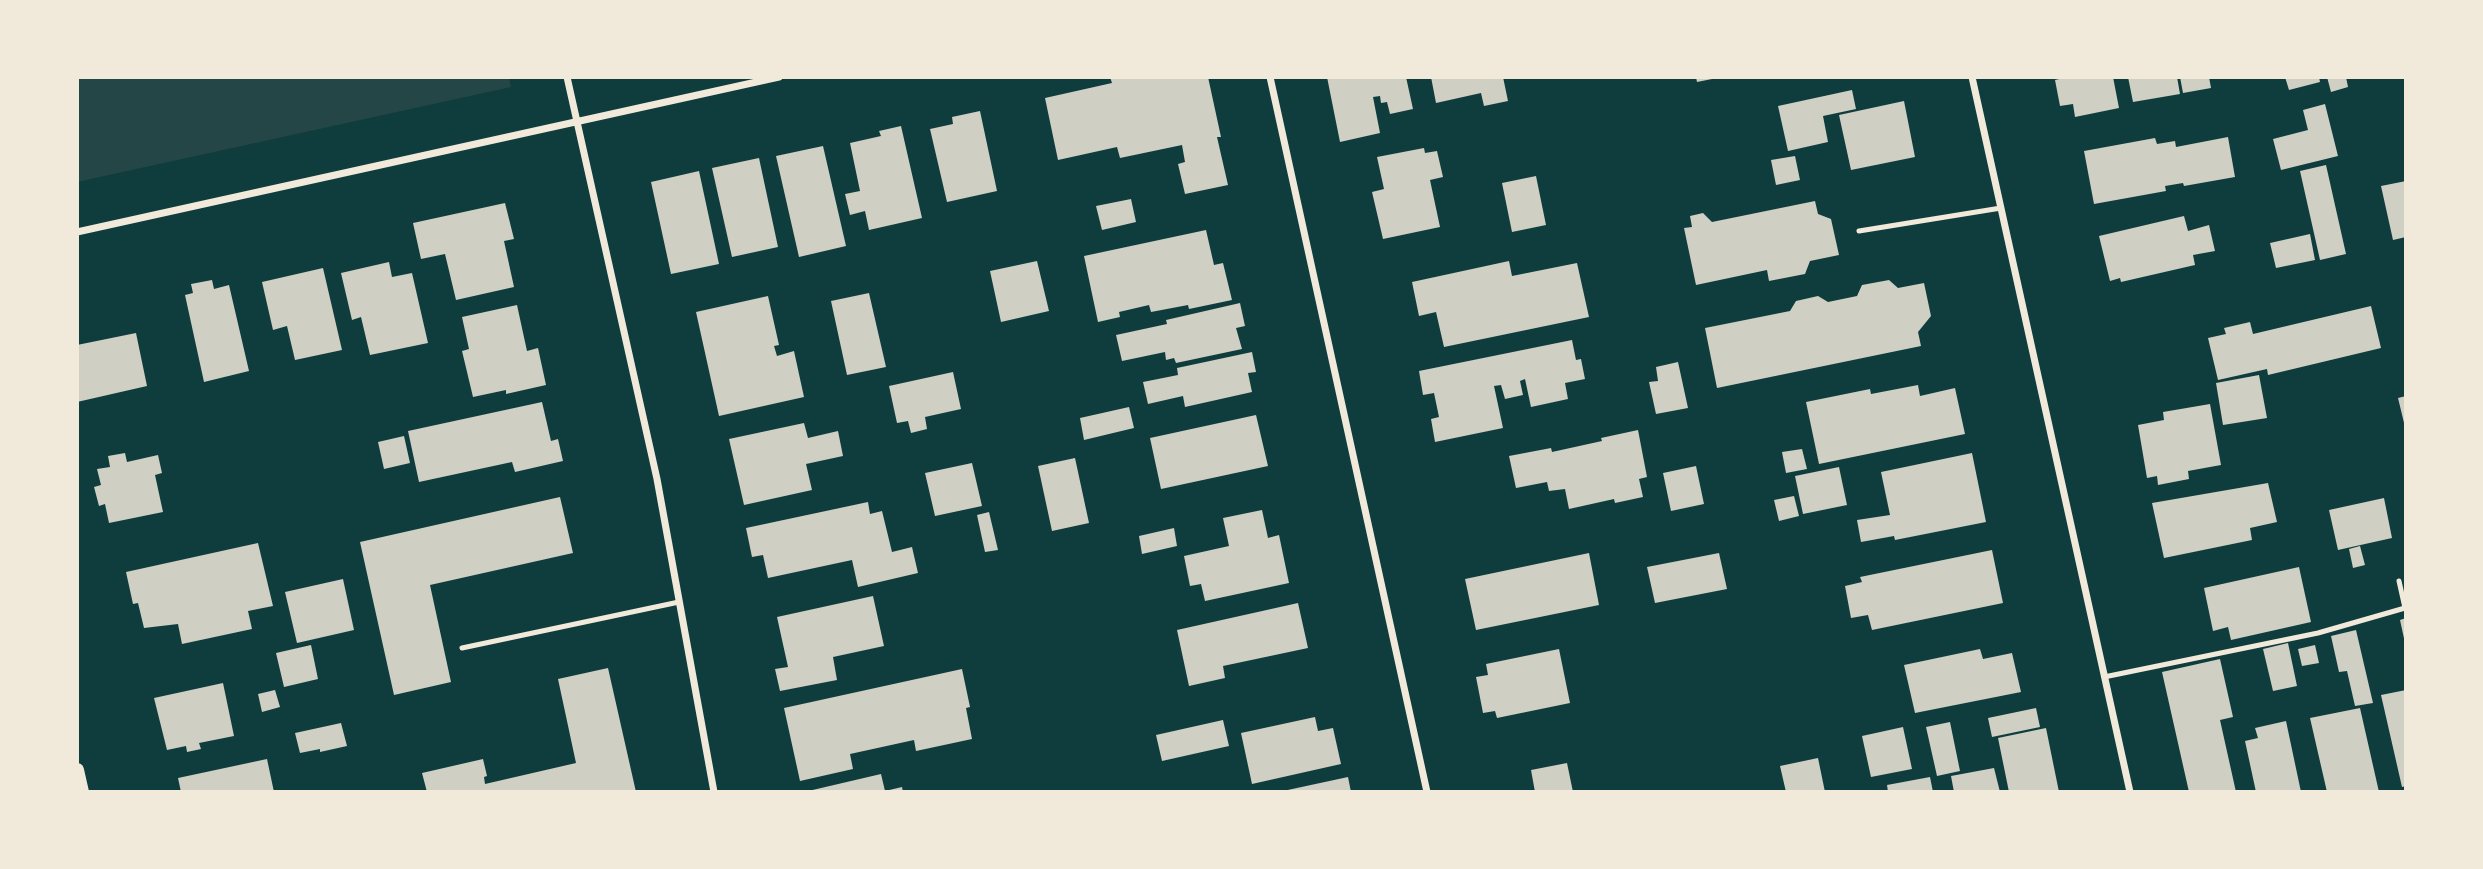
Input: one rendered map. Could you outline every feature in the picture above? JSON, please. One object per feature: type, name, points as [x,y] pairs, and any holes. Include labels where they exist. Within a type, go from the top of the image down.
[{"type":"main road","points":[[77,769],[82,792]]},
{"type":"street","points":[[567,77],[657,479],[714,792]]},
{"type":"street","points":[[77,232],[779,77]]},
{"type":"street","points":[[1269,77],[1427,792]]},
{"type":"street","points":[[1972,77],[2130,792]]},
{"type":"lane","points":[[1859,232],[2001,208]]},
{"type":"lane","points":[[2103,677],[2318,633],[2405,608],[2399,582]]},
{"type":"lane","points":[[462,648],[679,602]]},
{"type":"shaded area","points":[[77,77],[509,77],[511,87],[77,182]]},
{"type":"building","points":[[1110,77],[1208,77],[1228,185],[1185,194],[1178,164],[1185,162],[1182,145],[1120,158],[1117,147],[1058,160],[1045,98],[1112,83]]},
{"type":"building","points":[[1327,77],[1406,77],[1413,109],[1390,114],[1387,102],[1381,103],[1380,96],[1373,97],[1380,133],[1340,142]]},
{"type":"building","points":[[1431,77],[1503,77],[1508,101],[1484,106],[1481,93],[1436,103]]},
{"type":"building","points":[[1696,77],[1717,77],[1717,78],[1697,82]]},
{"type":"building","points":[[2068,77],[2113,77],[2119,108],[2075,117],[2073,104],[2060,106],[2055,80]]},
{"type":"building","points":[[2128,77],[2177,77],[2180,94],[2133,102]]},
{"type":"building","points":[[2180,77],[2209,77],[2211,88],[2183,93]]},
{"type":"building","points":[[2285,77],[2319,77],[2320,82],[2289,90]]},
{"type":"building","points":[[2327,77],[2346,77],[2348,87],[2331,92]]},
{"type":"building","points":[[1852,90],[1856,109],[1823,116],[1828,142],[1788,151],[1778,106]]},
{"type":"building","points":[[1904,101],[1915,157],[1851,170],[1839,115]]},
{"type":"building","points":[[2325,104],[2338,156],[2281,170],[2273,139],[2308,130],[2303,110]]},
{"type":"building","points":[[980,111],[997,191],[947,202],[930,129],[953,124],[952,117]]},
{"type":"building","points":[[901,126],[922,218],[869,230],[865,211],[850,215],[845,194],[860,191],[850,143],[881,136],[879,131]]},
{"type":"building","points":[[2228,137],[2235,177],[2184,186],[2183,183],[2165,186],[2166,191],[2094,204],[2084,151],[2155,138],[2157,144],[2175,141],[2176,147]]},
{"type":"building","points":[[823,146],[846,246],[799,257],[776,156]]},
{"type":"building","points":[[1424,148],[1425,153],[1437,151],[1443,177],[1430,180],[1440,227],[1383,239],[1372,192],[1384,189],[1377,157]]},
{"type":"building","points":[[1795,156],[1800,180],[1776,185],[1771,160]]},
{"type":"building","points":[[759,158],[778,247],[732,257],[712,168]]},
{"type":"building","points":[[2326,165],[2346,254],[2320,260],[2300,171]]},
{"type":"building","points":[[699,171],[719,264],[671,274],[651,182]]},
{"type":"building","points":[[1536,176],[1546,225],[1512,232],[1502,183]]},
{"type":"building","points":[[2406,181],[2406,237],[2393,240],[2381,186]]},
{"type":"building","points":[[1131,199],[1136,222],[1102,230],[1096,206]]},
{"type":"building","points":[[1815,201],[1818,214],[1831,219],[1839,255],[1810,261],[1805,274],[1769,281],[1767,270],[1696,285],[1684,228],[1692,227],[1690,216],[1703,213],[1712,222]]},
{"type":"building","points":[[505,203],[514,239],[504,241],[514,287],[456,300],[445,254],[421,259],[413,223]]},
{"type":"building","points":[[2184,216],[2188,231],[2209,225],[2215,251],[2193,255],[2195,265],[2121,282],[2120,278],[2110,281],[2099,236]]},
{"type":"building","points":[[1206,230],[1214,265],[1223,263],[1232,300],[1189,309],[1188,305],[1151,312],[1149,305],[1119,312],[1120,317],[1098,322],[1084,256]]},
{"type":"building","points":[[2310,234],[2315,260],[2276,268],[2270,243]]},
{"type":"building","points":[[1037,261],[1049,311],[1001,322],[990,271]]},
{"type":"building","points":[[1509,261],[1512,276],[1577,263],[1589,317],[1444,347],[1436,312],[1419,316],[1412,282]]},
{"type":"building","points":[[389,262],[392,277],[412,273],[428,343],[370,355],[361,317],[352,320],[341,273]]},
{"type":"building","points":[[323,268],[342,350],[295,360],[287,326],[273,330],[262,282]]},
{"type":"building","points":[[212,280],[214,289],[229,285],[249,371],[204,382],[185,295],[193,293],[191,284]]},
{"type":"building","points":[[1889,280],[1898,288],[1924,283],[1931,316],[1918,332],[1921,346],[1717,388],[1705,328],[1790,311],[1796,301],[1818,296],[1828,302],[1857,296],[1862,285]]},
{"type":"building","points":[[869,293],[886,367],[847,375],[831,301]]},
{"type":"building","points":[[768,296],[779,345],[774,346],[777,356],[794,351],[804,397],[719,416],[696,312]]},
{"type":"building","points":[[1240,303],[1245,326],[1236,328],[1242,349],[1176,363],[1174,358],[1166,360],[1165,352],[1122,361],[1116,335]]},
{"type":"building","points":[[517,305],[527,351],[538,348],[546,385],[506,394],[506,390],[473,397],[462,351],[469,349],[462,317]]},
{"type":"building","points":[[2371,306],[2381,348],[2268,375],[2267,369],[2218,380],[2208,338],[2226,334],[2224,328],[2250,322],[2253,334]]},
{"type":"building","points":[[136,333],[147,386],[77,402],[77,345]]},
{"type":"building","points":[[1572,340],[1576,360],[1581,359],[1585,379],[1565,383],[1568,399],[1531,407],[1525,379],[1520,381],[1523,395],[1505,399],[1501,385],[1494,386],[1503,428],[1435,442],[1431,419],[1439,417],[1434,393],[1423,395],[1419,371]]},
{"type":"building","points":[[1252,352],[1256,372],[1248,373],[1252,392],[1185,407],[1183,396],[1148,404],[1143,382],[1178,375],[1177,368]]},
{"type":"building","points":[[1678,362],[1688,408],[1656,414],[1649,382],[1658,381],[1656,367]]},
{"type":"building","points":[[953,372],[961,409],[925,417],[927,429],[911,433],[908,421],[897,423],[889,386]]},
{"type":"building","points":[[2259,375],[2267,418],[2223,425],[2216,383]]},
{"type":"building","points":[[1918,385],[1920,396],[1955,388],[1965,434],[1819,464],[1806,402],[1870,389],[1871,394]]},
{"type":"building","points":[[2406,396],[2406,427],[2405,427],[2398,398]]},
{"type":"building","points":[[542,402],[551,441],[558,439],[563,461],[515,472],[512,462],[419,482],[408,431]]},
{"type":"building","points":[[2210,404],[2221,465],[2188,471],[2189,479],[2158,485],[2157,476],[2147,478],[2138,425],[2164,420],[2163,412]]},
{"type":"building","points":[[1129,407],[1134,428],[1084,440],[1080,418]]},
{"type":"building","points":[[1256,415],[1268,466],[1161,489],[1150,438]]},
{"type":"building","points":[[804,423],[808,438],[838,431],[843,456],[806,464],[812,490],[744,505],[729,439]]},
{"type":"building","points":[[1638,430],[1647,477],[1639,479],[1643,497],[1615,503],[1614,499],[1569,509],[1565,489],[1549,491],[1547,482],[1516,488],[1509,456],[1551,448],[1552,452]]},
{"type":"building","points":[[404,436],[410,463],[384,469],[378,442]]},
{"type":"building","points":[[1802,449],[1807,469],[1786,473],[1782,452]]},
{"type":"building","points":[[125,453],[127,462],[158,455],[162,473],[155,475],[163,512],[109,523],[105,504],[99,506],[94,487],[101,485],[97,469],[110,467],[108,456]]},
{"type":"building","points":[[1972,453],[1986,522],[1895,540],[1894,536],[1861,542],[1857,520],[1890,515],[1881,472]]},
{"type":"building","points":[[1075,458],[1089,523],[1052,531],[1038,466]]},
{"type":"building","points":[[972,463],[982,506],[935,516],[925,473]]},
{"type":"building","points":[[1696,466],[1704,504],[1671,511],[1663,473]]},
{"type":"building","points":[[1839,467],[1847,505],[1803,514],[1795,476]]},
{"type":"building","points":[[2268,483],[2277,522],[2250,528],[2252,540],[2164,558],[2152,503]]},
{"type":"building","points":[[1794,496],[1799,516],[1779,521],[1774,500]]},
{"type":"building","points":[[560,497],[573,553],[430,585],[451,682],[394,695],[360,542]]},
{"type":"building","points":[[2384,498],[2392,538],[2338,550],[2329,510]]},
{"type":"building","points":[[868,502],[870,514],[882,511],[892,552],[912,547],[918,573],[858,587],[852,560],[768,578],[763,555],[752,557],[746,528]]},
{"type":"building","points":[[1262,510],[1268,538],[1279,535],[1289,583],[1205,601],[1201,584],[1190,586],[1184,556],[1229,546],[1223,518]]},
{"type":"building","points":[[989,512],[998,550],[985,552],[977,515]]},
{"type":"building","points":[[1174,528],[1177,546],[1142,554],[1139,536]]},
{"type":"building","points":[[258,543],[273,606],[248,611],[252,629],[182,644],[178,624],[144,628],[138,603],[133,604],[126,572]]},
{"type":"building","points":[[2360,546],[2365,565],[2353,568],[2349,549]]},
{"type":"building","points":[[1992,550],[2003,603],[1872,630],[1868,615],[1851,618],[1845,586],[1862,582],[1860,577]]},
{"type":"building","points":[[1589,553],[1599,605],[1476,630],[1465,579]]},
{"type":"building","points":[[1719,553],[1727,589],[1655,603],[1647,567]]},
{"type":"building","points":[[2299,567],[2311,622],[2231,640],[2228,627],[2213,631],[2204,588]]},
{"type":"building","points":[[343,579],[354,630],[297,643],[285,592]]},
{"type":"building","points":[[873,596],[884,646],[833,657],[837,680],[780,691],[775,669],[788,667],[777,617]]},
{"type":"building","points":[[1298,603],[1308,648],[1223,666],[1225,678],[1189,686],[1177,630]]},
{"type":"building","points":[[2406,618],[2406,642],[2405,643],[2400,620]]},
{"type":"building","points":[[2356,630],[2373,703],[2355,706],[2347,671],[2339,672],[2331,636]]},
{"type":"building","points":[[2288,643],[2297,686],[2273,691],[2263,649]]},
{"type":"building","points":[[311,645],[318,679],[284,687],[276,653]]},
{"type":"building","points":[[2315,645],[2319,663],[2302,666],[2298,649]]},
{"type":"building","points":[[1559,649],[1570,703],[1497,718],[1495,711],[1483,713],[1476,677],[1488,675],[1486,664]]},
{"type":"building","points":[[1980,649],[1983,659],[2012,653],[2021,692],[1915,713],[1904,665]]},
{"type":"building","points":[[2220,659],[2233,717],[2220,720],[2236,792],[2189,792],[2162,672]]},
{"type":"building","points":[[608,668],[636,792],[427,792],[422,773],[483,759],[487,776],[484,777],[485,784],[576,763],[558,679]]},
{"type":"building","points":[[962,669],[970,707],[966,708],[972,739],[916,751],[914,740],[850,754],[853,769],[800,781],[784,708]]},
{"type":"building","points":[[223,683],[234,736],[199,743],[201,749],[187,752],[186,746],[167,750],[154,698]]},
{"type":"building","points":[[275,690],[280,707],[262,712],[258,694]]},
{"type":"building","points":[[2406,690],[2406,786],[2402,787],[2381,695]]},
{"type":"building","points":[[2036,708],[2040,727],[1992,737],[1988,718]]},
{"type":"building","points":[[2360,708],[2379,792],[2327,792],[2310,718]]},
{"type":"building","points":[[1315,717],[1318,731],[1333,728],[1341,764],[1252,784],[1241,733]]},
{"type":"building","points":[[1223,720],[1229,746],[1162,761],[1156,735]]},
{"type":"building","points":[[2286,721],[2301,792],[2256,792],[2245,741],[2258,738],[2255,728]]},
{"type":"building","points":[[1950,722],[1960,771],[1937,776],[1926,727]]},
{"type":"building","points":[[341,723],[347,746],[300,753],[295,733]]},
{"type":"building","points":[[1903,727],[1912,769],[1871,777],[1862,736]]},
{"type":"building","points":[[2046,728],[2059,792],[2009,792],[1998,738]]},
{"type":"building","points":[[1818,758],[1825,792],[1786,792],[1780,766]]},
{"type":"building","points":[[267,759],[274,792],[181,792],[178,778]]},
{"type":"building","points":[[1567,763],[1573,792],[1535,792],[1531,770]]},
{"type":"building","points":[[1994,768],[2000,792],[1954,792],[1951,776]]},
{"type":"building","points":[[881,774],[885,791],[902,787],[903,792],[804,792]]},
{"type":"building","points":[[1348,777],[1351,792],[1283,792],[1283,791]]},
{"type":"building","points":[[1930,777],[1933,792],[1888,792],[1887,785]]}]
